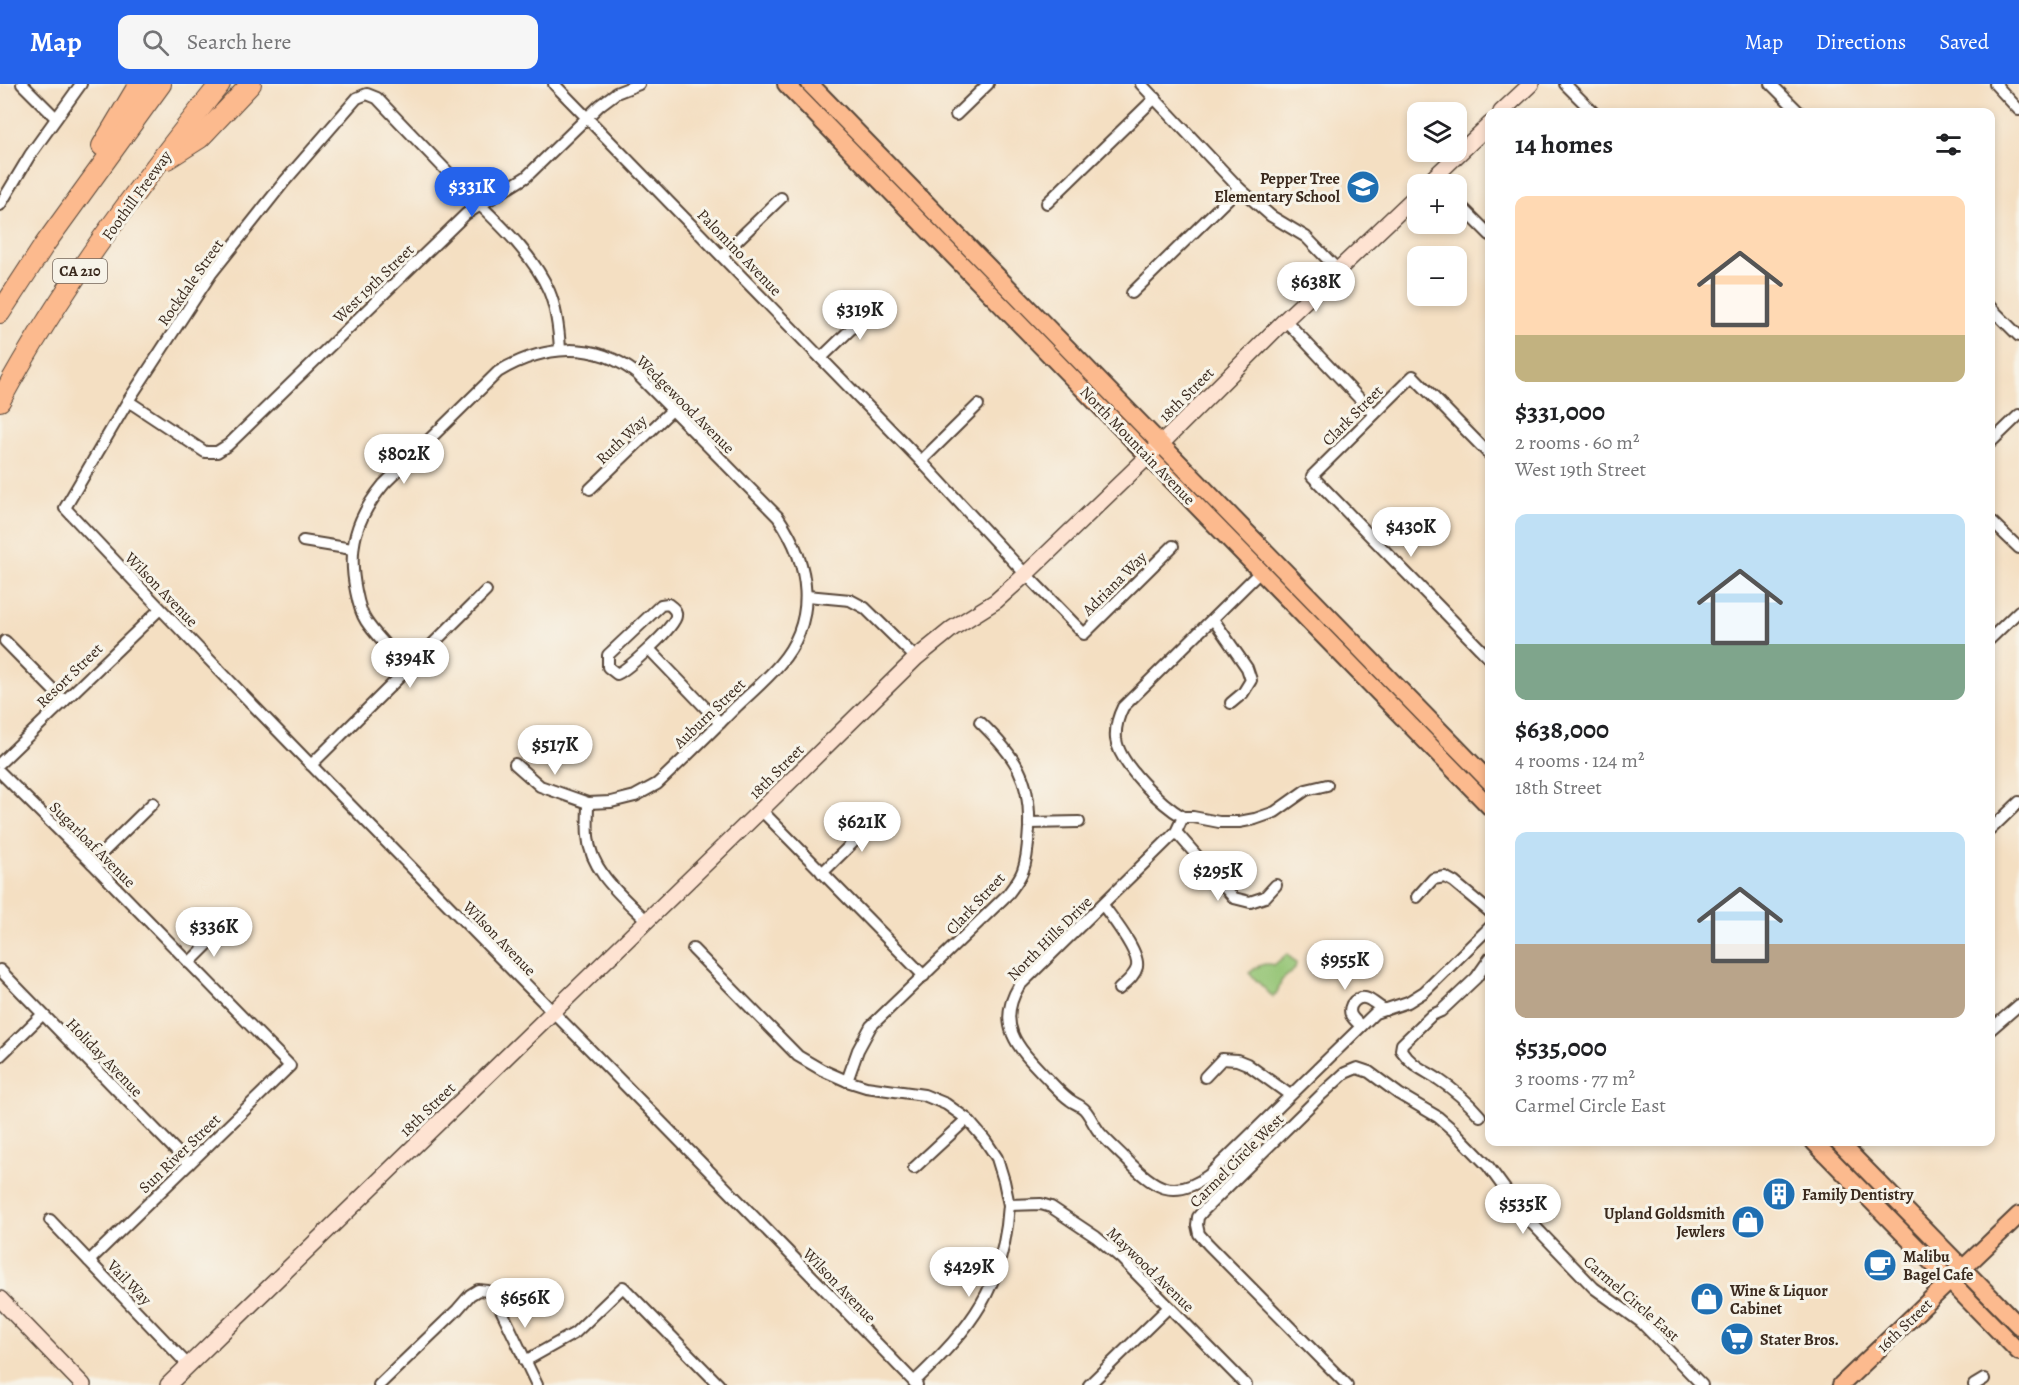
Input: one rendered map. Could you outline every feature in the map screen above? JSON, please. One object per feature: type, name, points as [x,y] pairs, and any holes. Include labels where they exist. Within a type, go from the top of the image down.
[{"type":"highway","points":[[45,244],[139,84]]},
{"type":"highway","name":"CA 210","points":[[0,313],[45,244],[161,84]]},
{"type":"highway","name":"Foothill Freeway","points":[[0,401],[55,307],[155,167],[220,84]]},
{"type":"highway","points":[[155,167],[201,138],[251,84]]},
{"type":"main road","name":"North Mountain Avenue","points":[[786,84],[1485,802]]},
{"type":"main road","name":"North Mountain Avenue","points":[[810,84],[1485,777]]},
{"type":"main road","points":[[1505,108],[1531,84]]},
{"type":"main road","points":[[1442,174],[1485,129]]},
{"type":"main road","name":"18th Street","points":[[168,1385],[916,658],[953,628],[996,601],[1026,574],[1149,456],[1337,269],[1407,204]]},
{"type":"main road","points":[[1818,1146],[2019,1352]]},
{"type":"main road","points":[[1843,1146],[2019,1326]]},
{"type":"main road","name":"16th Street","points":[[1844,1384],[2019,1215]]},
{"type":"main road","points":[[0,1299],[83,1385]]},
{"type":"street","points":[[22,84],[56,118]]},
{"type":"street","points":[[0,205],[30,155],[81,84]]},
{"type":"street","name":"Palomino Avenue","points":[[554,84],[921,461],[1026,574]]},
{"type":"street","name":"West 19th Street","points":[[128,401],[205,452],[217,452],[228,445],[466,214],[526,177],[586,118],[616,93],[639,84]]},
{"type":"street","points":[[956,115],[988,84]]},
{"type":"street","points":[[1141,84],[1239,188],[1271,216],[1306,237],[1337,269]]},
{"type":"street","points":[[1565,84],[1589,108]]},
{"type":"street","points":[[1772,84],[1795,108]]},
{"type":"street","points":[[1995,84],[2019,110]]},
{"type":"street","name":"Rockdale Street","points":[[65,508],[128,401],[211,274],[284,182],[357,98],[367,94],[378,98],[479,204]]},
{"type":"street","points":[[1047,203],[1155,99]]},
{"type":"street","points":[[1132,293],[1239,188]]},
{"type":"street","points":[[722,255],[781,198]]},
{"type":"street","points":[[479,204],[539,273],[549,292],[558,320],[560,350]]},
{"type":"street","points":[[1467,212],[1485,230]]},
{"type":"street","points":[[821,358],[878,303]]},
{"type":"street","points":[[1995,312],[2019,336]]},
{"type":"street","points":[[1285,320],[1374,414]]},
{"type":"street","name":"Wedgewood Avenue","points":[[409,669],[365,620],[358,605],[353,579],[352,549],[357,525],[373,497],[384,484],[498,372],[517,361],[539,353],[560,350],[592,351],[614,358],[637,374],[777,517],[791,536],[804,574],[807,596]]},
{"type":"street","name":"Clark Street","points":[[1485,450],[1413,376],[1312,476],[1485,654]]},
{"type":"street","points":[[921,461],[978,405]]},
{"type":"street","name":"Ruth Way","points":[[590,489],[672,410]]},
{"type":"street","points":[[1995,438],[2019,415]]},
{"type":"street","name":"Wilson Avenue","points":[[65,508],[311,765],[916,1383]]},
{"type":"street","points":[[1995,525],[2019,548]]},
{"type":"street","points":[[303,541],[352,549]]},
{"type":"street","name":"Adriana Way","points":[[1026,574],[1084,634],[1173,546]]},
{"type":"street","points":[[1260,572],[1124,707],[1117,725],[1116,740],[1129,766],[1173,811],[1183,817],[1219,822],[1255,819],[1275,812],[1306,790],[1327,784]]},
{"type":"street","points":[[311,765],[486,591]]},
{"type":"street","points":[[807,596],[850,600],[865,608],[916,658]]},
{"type":"street","name":"Auburn Street","points":[[588,803],[611,802],[635,796],[657,784],[779,666],[799,634],[807,596]]},
{"type":"street","points":[[668,604],[675,611],[676,616],[649,649],[617,674],[608,667],[608,655],[661,605],[668,604]]},
{"type":"street","name":"Resort Street","points":[[0,763],[160,609]]},
{"type":"street","points":[[1995,634],[2019,611]]},
{"type":"street","points":[[1213,619],[1247,668],[1251,680],[1243,693],[1231,703]]},
{"type":"street","points":[[5,641],[64,701]]},
{"type":"street","points":[[649,649],[720,723]]},
{"type":"street","name":"Clark Street","points":[[847,1081],[858,1050],[871,1026],[1008,894],[1023,871],[1029,823],[1029,796],[1022,776],[1002,743],[980,722]]},
{"type":"street","points":[[515,764],[540,786],[588,803],[588,838],[594,858],[607,881],[646,920]]},
{"type":"street","name":"Sugarloaf Avenue","points":[[0,771],[290,1066]]},
{"type":"street","points":[[1995,825],[2019,802]]},
{"type":"street","points":[[92,863],[153,803]]},
{"type":"street","points":[[761,810],[924,976]]},
{"type":"street","points":[[822,873],[883,813]]},
{"type":"street","name":"North Hills Drive","points":[[1183,817],[1176,832],[1019,986],[1012,997],[1010,1010],[1011,1030],[1017,1046],[1062,1093],[1086,1110],[1100,1133],[1152,1183],[1165,1189],[1192,1186],[1209,1175],[1375,1013],[1408,1002],[1424,992],[1485,932]]},
{"type":"street","points":[[1029,823],[1079,822]]},
{"type":"street","points":[[1176,832],[1234,898],[1250,902],[1265,897],[1276,885]]},
{"type":"street","points":[[1417,897],[1433,879],[1445,877],[1485,908]]},
{"type":"street","points":[[1103,905],[1136,955],[1137,967],[1119,989]]},
{"type":"street","points":[[189,963],[219,933]]},
{"type":"street","points":[[693,949],[798,1056],[847,1081],[866,1087],[924,1095],[946,1104],[967,1119],[997,1158],[1009,1205],[1002,1258],[977,1314],[916,1383]]},
{"type":"street","points":[[1480,1116],[1437,1078],[1416,1067],[1401,1050],[1402,1044],[1432,1015],[1441,1011],[1469,985],[1485,964]]},
{"type":"street","name":"Holiday Avenue","points":[[0,970],[189,1164]]},
{"type":"street","points":[[1361,1026],[1351,1014],[1350,1008],[1354,1001],[1367,998],[1385,1010]]},
{"type":"street","points":[[1995,1026],[2019,1005]]},
{"type":"street","points":[[0,1056],[42,1015]]},
{"type":"street","points":[[1205,1077],[1222,1059],[1237,1060],[1290,1095]]},
{"type":"street","name":"Sun River Street","points":[[89,1261],[290,1066]]},
{"type":"street","name":"Carmel Circle West","points":[[1347,1385],[1208,1244],[1199,1234],[1197,1225],[1198,1217],[1224,1190],[1322,1094],[1345,1074],[1357,1068]]},
{"type":"street","name":"Carmel Circle East","points":[[1357,1068],[1370,1072],[1399,1094],[1438,1117],[1453,1130],[1488,1166],[1524,1215],[1594,1288],[1641,1322],[1702,1385]]},
{"type":"street","points":[[914,1168],[967,1119]]},
{"type":"street","name":"Maywood Avenue","points":[[1009,1205],[1041,1204],[1070,1218],[1122,1259],[1246,1385]]},
{"type":"street","name":"Vail Way","points":[[50,1220],[188,1365]]},
{"type":"street","points":[[525,1361],[575,1333],[623,1287],[719,1385]]},
{"type":"street","points":[[379,1385],[470,1295],[478,1290],[488,1291],[496,1299],[537,1385]]},
{"type":"street","points":[[1089,1385],[1169,1307]]},
{"type":"green space","points":[[1287,954],[1296,963],[1295,969],[1281,981],[1273,997],[1249,973],[1261,965],[1274,965]]},
{"type":"place","name":"Pepper Tree Elementary School","points":[[1363,187]]},
{"type":"place","name":"Family Dentistry","points":[[1779,1194]]},
{"type":"place","name":"Upland Goldsmith Jewlers","points":[[1748,1222]]},
{"type":"place","name":"Malibu Bagel Cafe","points":[[1880,1265]]},
{"type":"place","name":"Wine & Liquor Cabinet","points":[[1707,1299]]},
{"type":"place","name":"Stater Bros.","points":[[1737,1339]]}]
